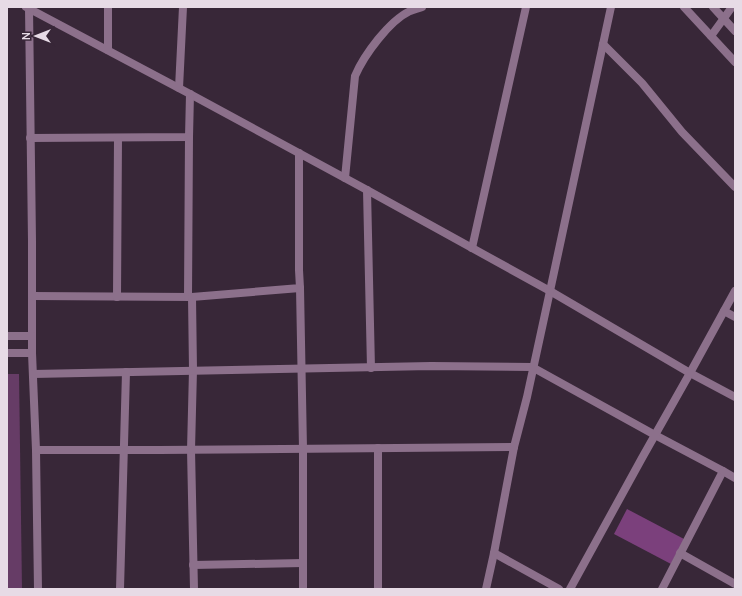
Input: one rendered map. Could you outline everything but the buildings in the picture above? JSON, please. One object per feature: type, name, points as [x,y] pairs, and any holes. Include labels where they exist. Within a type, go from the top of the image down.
[{"type":"street","points":[[108,7],[108,50]]},
{"type":"street","points":[[179,88],[183,7]]},
{"type":"street","points":[[345,178],[355,76],[360,65],[374,45],[392,25],[409,12],[422,7]]},
{"type":"street","points":[[472,248],[526,7]]},
{"type":"street","points":[[486,589],[514,447],[527,396],[532,367],[550,291],[611,7]]},
{"type":"street","points":[[684,7],[735,62]]},
{"type":"street","points":[[713,7],[735,31]]},
{"type":"street","points":[[711,36],[732,7]]},
{"type":"street","points":[[38,589],[36,450],[32,353],[27,8],[179,88],[367,190],[550,291],[735,398]]},
{"type":"street","points":[[603,44],[642,83],[682,132],[735,187]]},
{"type":"street","points":[[190,94],[190,297],[193,370],[191,450],[194,589]]},
{"type":"street","points":[[30,138],[189,137]]},
{"type":"street","points":[[117,297],[118,138]]},
{"type":"street","points":[[299,153],[299,270],[303,449],[302,589]]},
{"type":"street","points":[[367,190],[371,368]]},
{"type":"street","points":[[32,296],[190,297],[300,288]]},
{"type":"street","points":[[570,589],[735,291]]},
{"type":"street","points":[[724,311],[735,317]]},
{"type":"street","points":[[7,336],[32,336]]},
{"type":"street","points":[[7,353],[32,353]]},
{"type":"street","points":[[33,374],[431,366],[532,367],[735,478]]},
{"type":"street","points":[[120,589],[126,372]]},
{"type":"street","points":[[36,450],[514,447]]},
{"type":"street","points":[[378,448],[378,589]]},
{"type":"street","points":[[662,589],[723,471]]},
{"type":"street","points":[[680,553],[735,584]]},
{"type":"street","points":[[494,554],[559,589]]},
{"type":"street","points":[[193,565],[303,563]]},
{"type":"shaded area","points":[[7,374],[19,374],[22,589],[7,589]]}]
